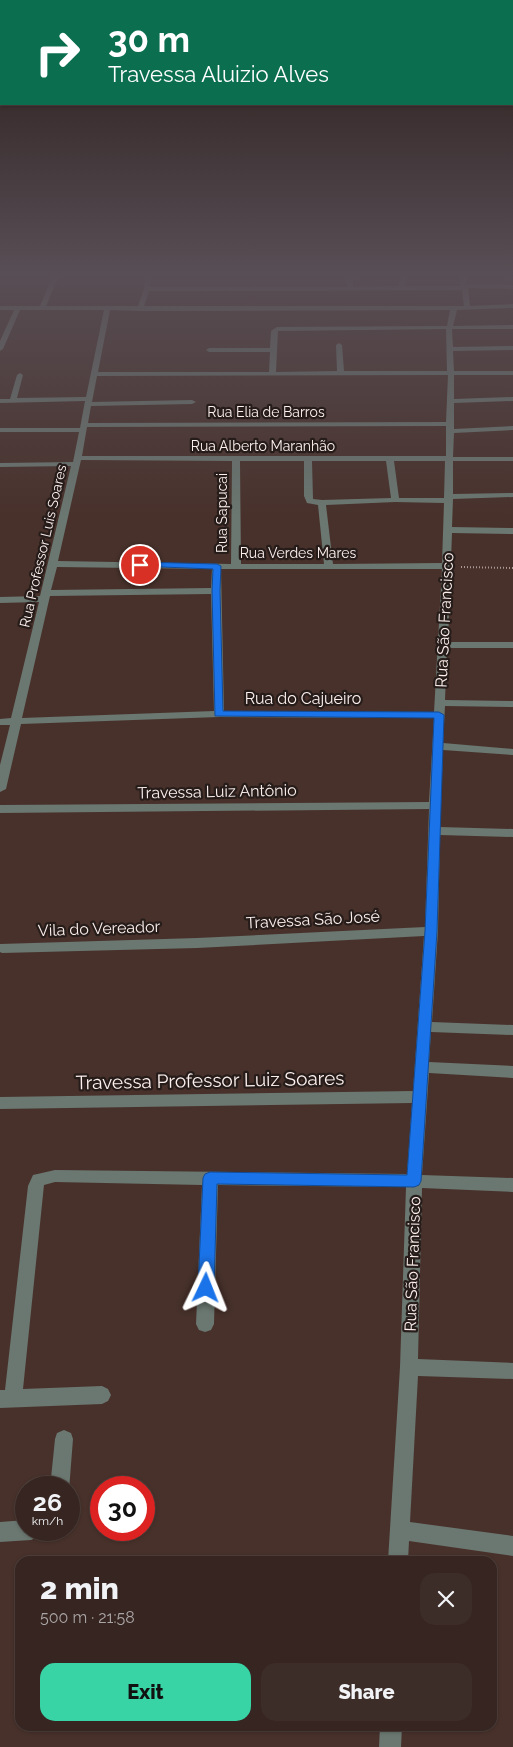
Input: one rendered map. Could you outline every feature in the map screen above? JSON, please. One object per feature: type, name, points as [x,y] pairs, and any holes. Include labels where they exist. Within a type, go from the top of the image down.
[{"type":"street","name":"Rua Professor Luis Soares","points":[[0,789],[54,564],[99,355]]},
{"type":"street","points":[[272,355],[272,373]]},
{"type":"street","points":[[340,355],[342,373]]},
{"type":"street","name":"Rua São Francisco","points":[[398,1556],[409,1367],[414,1181],[426,1026],[447,566],[450,355]]},
{"type":"street","points":[[96,374],[513,374]]},
{"type":"street","points":[[13,400],[20,375]]},
{"type":"street","points":[[450,401],[513,399]]},
{"type":"street","points":[[0,401],[192,402]]},
{"type":"street","name":"Rua Elia de Barros","points":[[0,430],[84,427],[513,428]]},
{"type":"street","name":"Rua Alberto Maranhão","points":[[0,465],[77,461],[236,458],[513,459]]},
{"type":"street","name":"Rua Sapucai","points":[[236,458],[236,567]]},
{"type":"street","points":[[308,459],[308,496],[310,501],[322,503],[513,495]]},
{"type":"street","points":[[390,460],[395,500]]},
{"type":"street","points":[[322,503],[329,566]]},
{"type":"street","points":[[448,530],[513,531]]},
{"type":"street","name":"Rua Verdes Mares","points":[[54,564],[236,567],[447,566]]},
{"type":"street","name":"Rua Sapucai","points":[[217,566],[219,714]]},
{"type":"street","points":[[0,600],[45,596],[216,591]]},
{"type":"street","points":[[443,645],[513,645]]},
{"type":"street","name":"Rua do Cajueiro","points":[[0,722],[219,714],[440,709],[513,704]]},
{"type":"street","points":[[438,746],[513,752]]},
{"type":"street","name":"Travessa Luiz Antônio","points":[[0,809],[435,805]]},
{"type":"street","points":[[434,831],[513,833]]},
{"type":"street","name":"Travessa São José","points":[[197,943],[431,931]]},
{"type":"street","name":"Vila do Vereador","points":[[2,948],[197,943]]},
{"type":"street","points":[[426,1026],[513,1030]]},
{"type":"street","points":[[423,1067],[513,1072]]},
{"type":"street","name":"Travessa Professor Luiz Soares","points":[[0,1103],[421,1097]]},
{"type":"street","points":[[102,1395],[6,1399],[36,1186],[39,1180],[55,1176],[414,1181],[513,1185]]},
{"type":"street","points":[[205,1324],[210,1178]]},
{"type":"street","points":[[409,1367],[513,1371]]},
{"type":"street","points":[[61,1476],[64,1439]]},
{"type":"street","points":[[399,1530],[513,1546]]},
{"type":"street","points":[[0,1532],[15,1531]]},
{"type":"street","points":[[390,1747],[391,1731]]},
{"type":"path","points":[[447,566],[513,568]]},
{"type":"route","points":[[140,565],[217,566],[219,714],[439,715],[431,931],[414,1181],[210,1178],[206,1288]]}]
